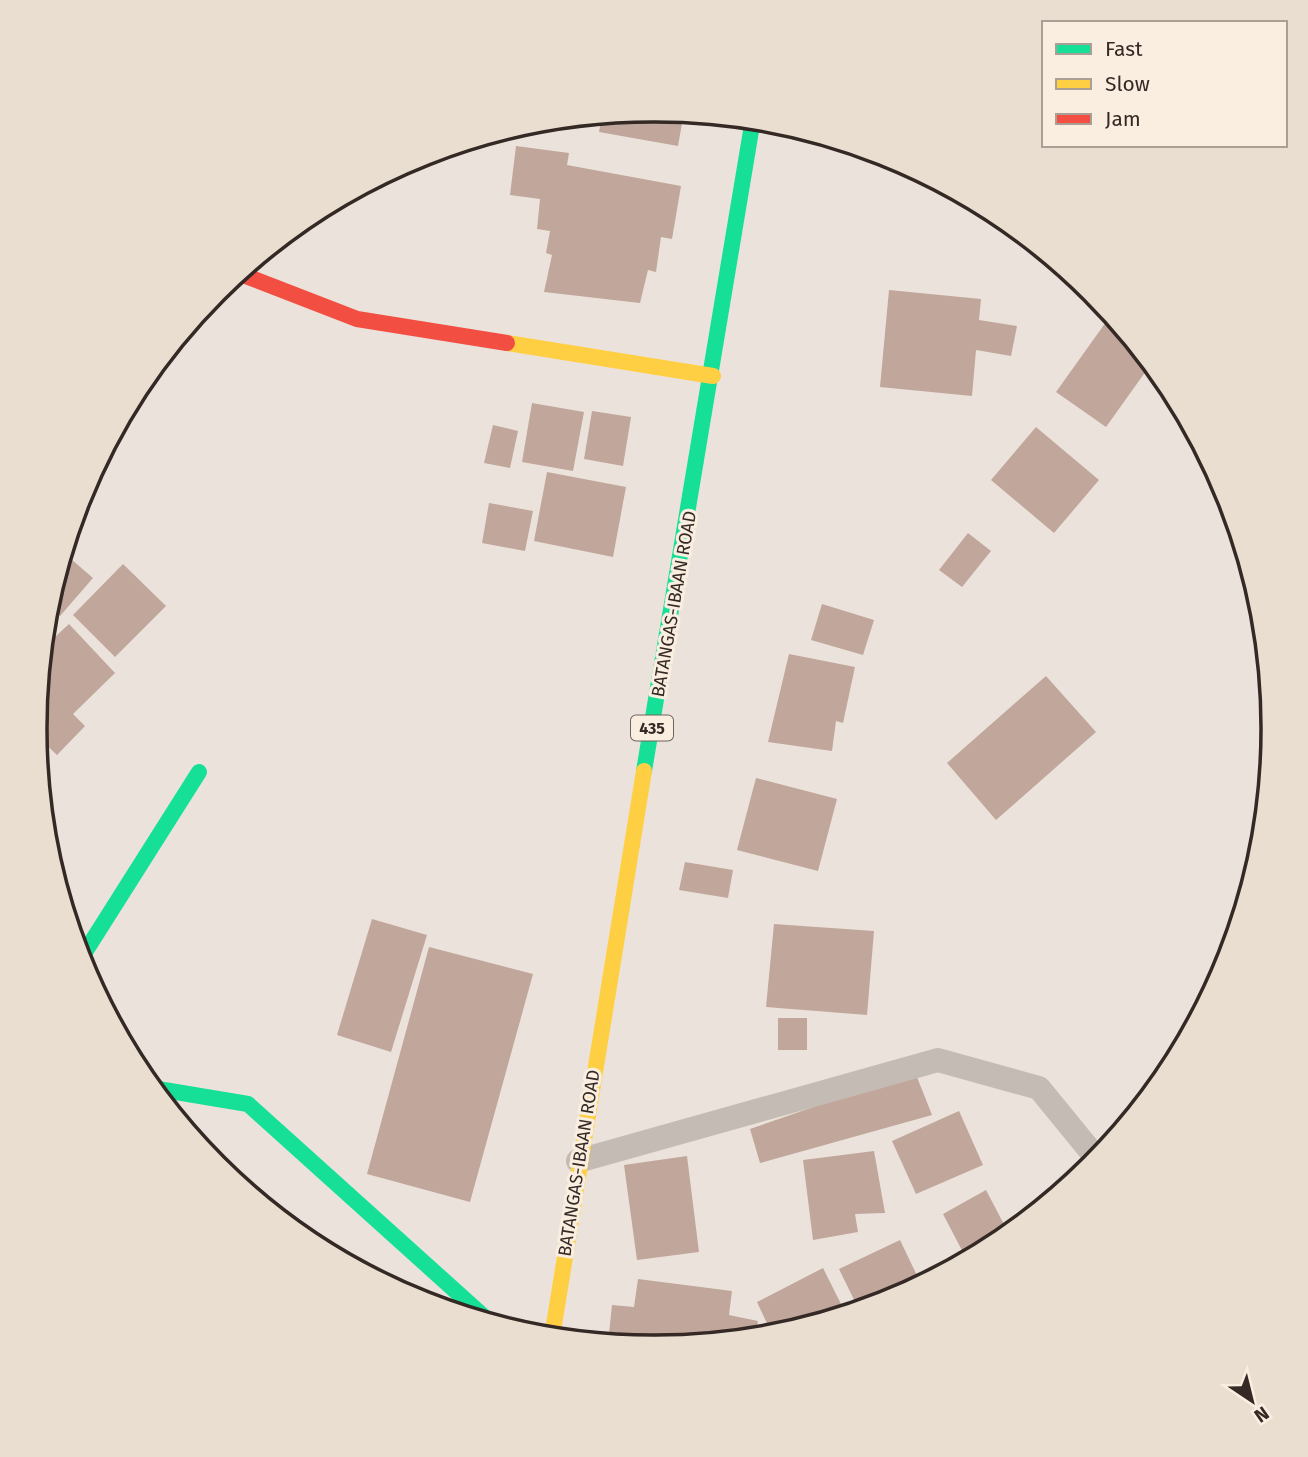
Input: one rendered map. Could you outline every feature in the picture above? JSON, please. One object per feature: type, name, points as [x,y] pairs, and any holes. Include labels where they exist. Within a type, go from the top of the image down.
[{"type":"main road","name":"BATANGAS-IBAAN ROAD","points":[[554,1327],[578,1161],[713,376],[751,130]]},
{"type":"main road","points":[[249,277],[357,320],[713,376]]},
{"type":"main road","points":[[88,948],[199,772]]},
{"type":"main road","points":[[168,1091],[247,1104],[474,1308]]},
{"type":"lane","points":[[578,1161],[938,1060],[1039,1088],[1090,1150]]},
{"type":"building","points":[[682,123],[678,146],[599,132],[600,124]]},
{"type":"building","points":[[516,146],[569,153],[567,165],[681,186],[672,239],[661,237],[656,272],[648,270],[640,303],[544,292],[552,255],[546,253],[550,231],[537,229],[540,199],[510,195]]},
{"type":"building","points":[[889,290],[981,299],[979,320],[1017,326],[1011,356],[976,350],[972,396],[880,387]]},
{"type":"building","points":[[1105,323],[1145,373],[1106,427],[1056,392]]},
{"type":"building","points":[[532,403],[584,412],[573,471],[522,462]]},
{"type":"building","points":[[592,411],[631,417],[623,466],[584,459]]},
{"type":"building","points":[[493,425],[518,431],[510,468],[484,463]]},
{"type":"building","points":[[1036,427],[1099,480],[1054,533],[991,480]]},
{"type":"building","points":[[547,472],[626,487],[613,557],[534,541]]},
{"type":"building","points":[[489,503],[533,511],[525,551],[482,543]]},
{"type":"building","points":[[968,533],[991,551],[962,587],[939,570]]},
{"type":"building","points":[[71,559],[93,578],[60,616],[59,610]]},
{"type":"building","points":[[123,564],[166,606],[115,657],[73,615]]},
{"type":"building","points":[[822,604],[874,620],[863,655],[811,640]]},
{"type":"building","points":[[69,624],[115,673],[73,714],[85,726],[57,755],[48,746],[47,728],[54,638]]},
{"type":"building","points":[[789,654],[855,667],[843,723],[836,721],[832,751],[768,742]]},
{"type":"building","points":[[1046,676],[1096,732],[996,820],[947,763]]},
{"type":"building","points":[[756,778],[837,799],[818,871],[737,850]]},
{"type":"building","points":[[685,862],[733,870],[728,898],[679,890]]},
{"type":"building","points":[[372,919],[427,935],[391,1052],[337,1035]]},
{"type":"building","points":[[774,924],[874,931],[867,1015],[766,1007]]},
{"type":"building","points":[[429,947],[533,974],[470,1202],[367,1174]]},
{"type":"building","points":[[778,1018],[807,1018],[807,1050],[778,1050]]},
{"type":"building","points":[[915,1072],[932,1115],[760,1163],[750,1129]]},
{"type":"building","points":[[959,1111],[983,1165],[916,1194],[892,1141]]},
{"type":"building","points":[[874,1151],[885,1213],[855,1214],[858,1232],[813,1240],[803,1160]]},
{"type":"building","points":[[687,1156],[699,1252],[637,1260],[624,1165]]},
{"type":"building","points":[[986,1190],[1004,1224],[962,1251],[943,1214]]},
{"type":"building","points":[[900,1240],[917,1275],[855,1301],[839,1269]]},
{"type":"building","points":[[823,1268],[842,1305],[768,1325],[757,1302]]},
{"type":"building","points":[[638,1279],[732,1291],[729,1315],[758,1321],[757,1326],[694,1334],[609,1333],[612,1305],[634,1307]]},
{"type":"traffic: fast","points":[[644,771],[751,130]]},
{"type":"traffic: fast","points":[[88,948],[199,772]]},
{"type":"traffic: fast","points":[[168,1091],[248,1104],[474,1308]]},
{"type":"traffic: slow","points":[[507,343],[713,376]]},
{"type":"traffic: slow","points":[[554,1327],[644,771]]},
{"type":"traffic: jam","points":[[249,277],[357,319],[507,343]]}]
